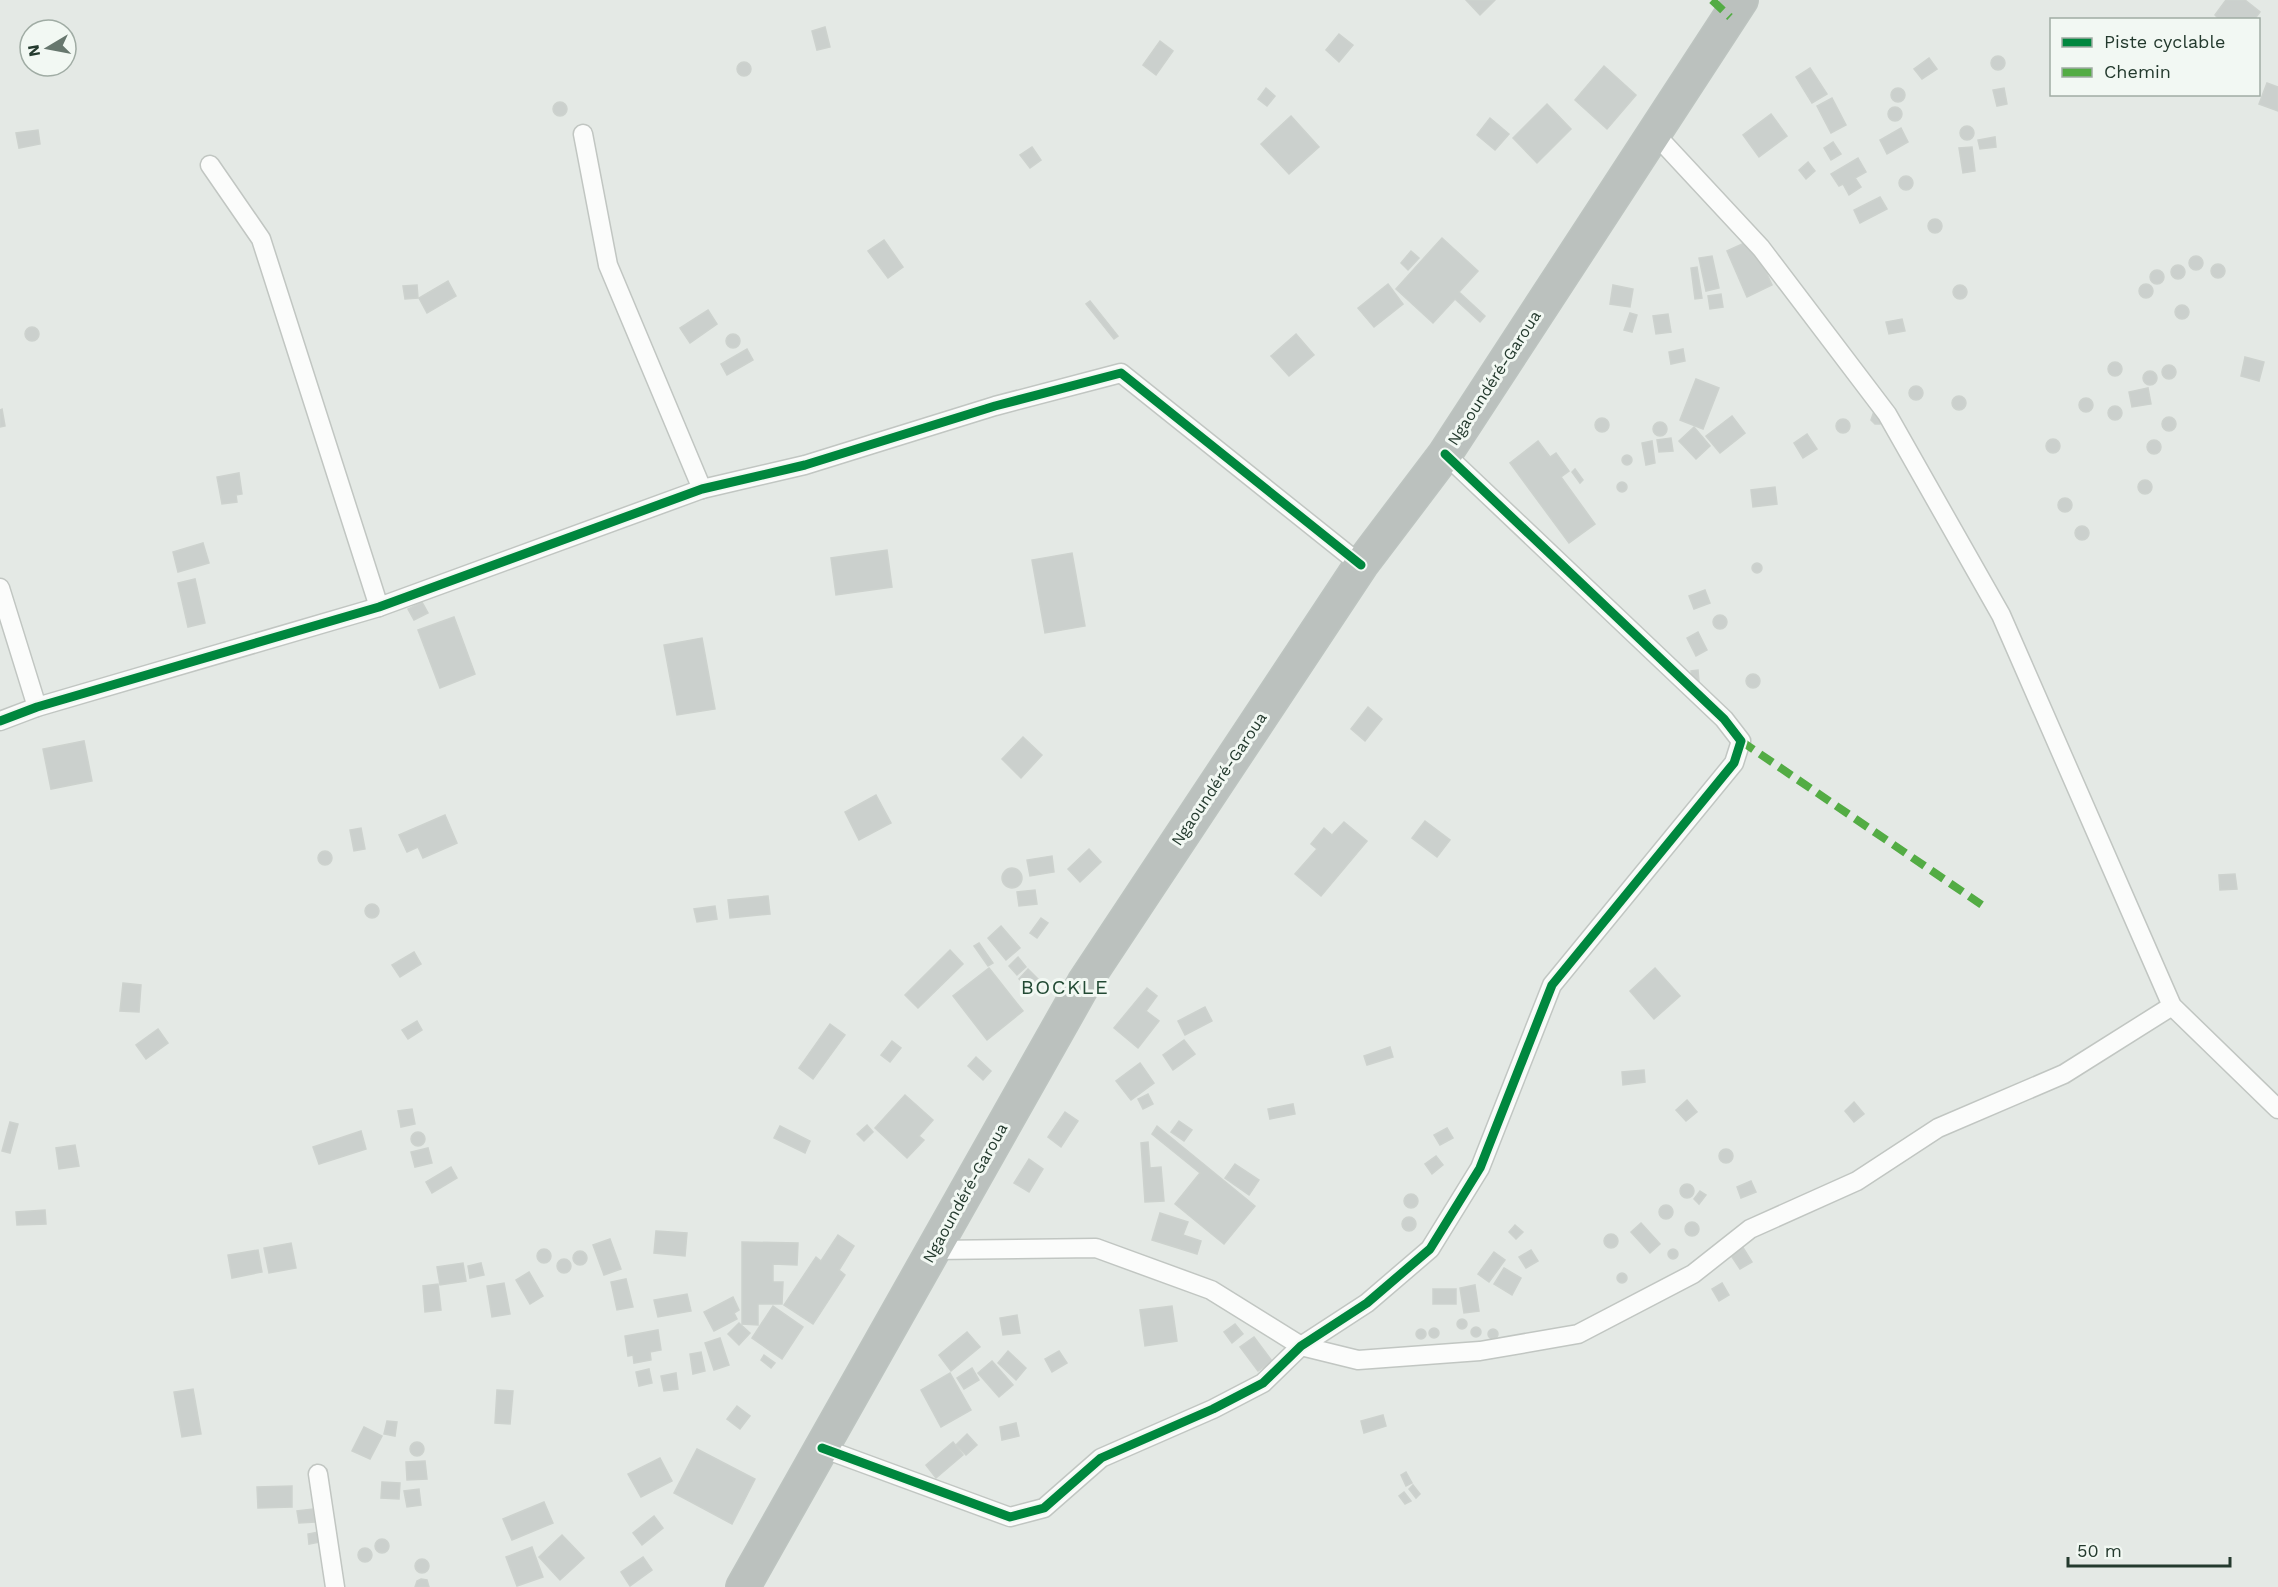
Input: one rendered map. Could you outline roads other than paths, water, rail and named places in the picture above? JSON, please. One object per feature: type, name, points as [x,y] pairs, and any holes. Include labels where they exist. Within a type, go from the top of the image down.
[{"type":"highway","name":"Ngaoundéré-Garoua","points":[[743,1587],[1084,983],[1361,565],[1444,454],[1741,0]]},
{"type":"street","points":[[1654,133],[1761,248],[1887,414],[2001,615],[2172,1006],[2278,1109]]},
{"type":"street","points":[[583,134],[608,265],[702,489]]},
{"type":"street","points":[[210,165],[261,239],[379,607]]},
{"type":"street","points":[[0,721],[37,707],[379,607],[702,489],[805,465],[996,406],[1121,373],[1361,565]]},
{"type":"street","points":[[822,1448],[1010,1517],[1044,1508],[1101,1458],[1213,1409],[1263,1383],[1301,1346],[1366,1303],[1430,1249],[1480,1168],[1552,985],[1734,763],[1741,741],[1724,719],[1444,454]]},
{"type":"street","points":[[0,588],[37,707]]},
{"type":"street","points":[[933,1250],[1096,1248],[1211,1290],[1301,1346],[1359,1360],[1480,1351],[1578,1334],[1693,1274],[1750,1229],[1857,1181],[1938,1128],[2064,1074],[2172,1006]]},
{"type":"street","points":[[318,1474],[335,1587]]},
{"type":"district","name":"BOCKLE","points":[[1065,987]]}]
